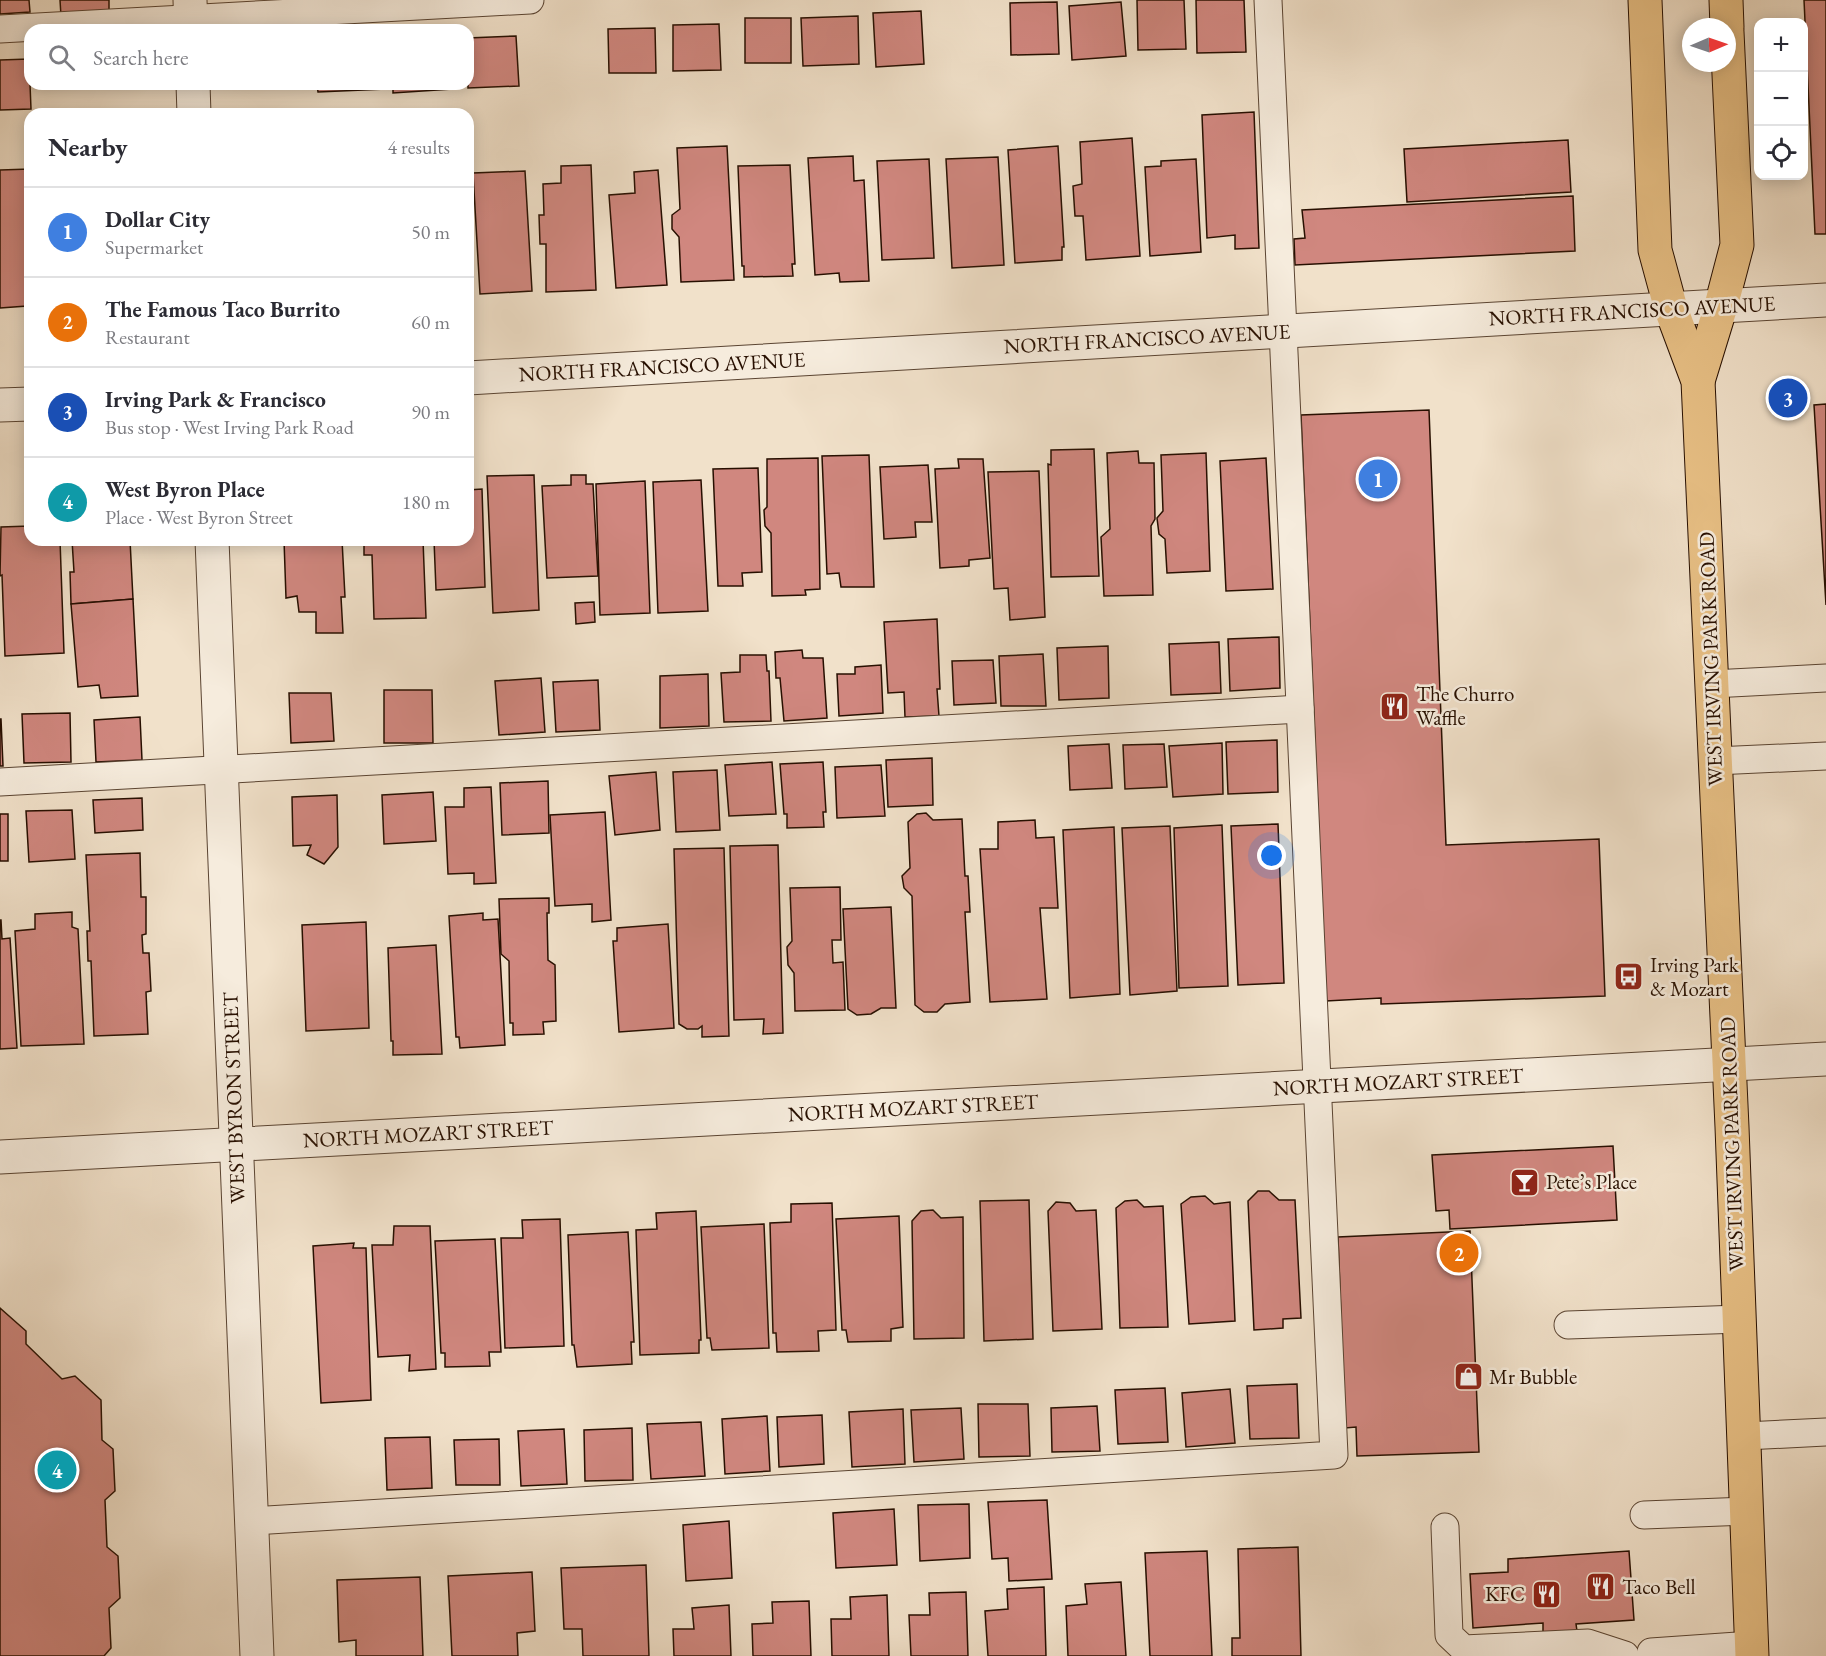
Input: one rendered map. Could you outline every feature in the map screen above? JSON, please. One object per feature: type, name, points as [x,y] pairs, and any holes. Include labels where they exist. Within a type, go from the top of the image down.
[{"type":"main road","name":"WEST IRVING PARK ROAD","points":[[1645,0],[1655,249],[1671,309],[1698,381],[1745,1436],[1752,1650]]},
{"type":"main road","points":[[1726,0],[1727,18]]},
{"type":"main road","name":"WEST IRVING PARK ROAD","points":[[1698,381],[1737,245],[1729,72]]},
{"type":"street","points":[[193,90],[194,108]]},
{"type":"street","name":"NORTH FRANCISCO AVENUE","points":[[474,378],[1826,300]]},
{"type":"street","points":[[0,405],[24,404]]},
{"type":"street","name":"WEST BYRON STREET","points":[[212,546],[257,1656]]},
{"type":"street","name":"NORTH MOZART STREET","points":[[0,1157],[1826,1059]]},
{"type":"lane","points":[[73,24],[191,16],[530,0]]},
{"type":"lane","points":[[252,1521],[1334,1455],[1268,0]]},
{"type":"lane","points":[[0,29],[24,27]]},
{"type":"lane","points":[[1712,684],[1826,678]]},
{"type":"lane","points":[[0,782],[1300,709]]},
{"type":"lane","points":[[1715,760],[1826,756]]},
{"type":"lane","points":[[1568,1325],[1740,1319]]},
{"type":"lane","points":[[1745,1436],[1826,1432]]},
{"type":"lane","points":[[1644,1515],[1747,1511]]},
{"type":"lane","points":[[1445,1527],[1449,1635],[1464,1649],[1588,1642],[1638,1653],[1752,1650]]},
{"type":"building","points":[[0,0],[29,0],[30,12],[0,14]]},
{"type":"building","points":[[60,0],[109,0],[109,13],[61,16]]},
{"type":"building","points":[[1137,0],[1184,0],[1186,49],[1138,50]]},
{"type":"building","points":[[1196,0],[1244,0],[1246,52],[1197,53]]},
{"type":"building","points":[[1804,0],[1826,0],[1826,234],[1815,234],[1808,85],[1808,18],[1805,18]]},
{"type":"building","points":[[1057,2],[1059,54],[1011,55],[1010,3]]},
{"type":"building","points":[[1121,2],[1126,56],[1072,60],[1069,6]]},
{"type":"building","points":[[921,11],[924,64],[876,67],[873,13]]},
{"type":"building","points":[[858,16],[859,64],[803,66],[801,18]]},
{"type":"building","points":[[745,18],[791,18],[791,63],[745,63]]},
{"type":"building","points":[[719,24],[721,70],[673,71],[673,25]]},
{"type":"building","points":[[655,28],[656,73],[609,73],[608,29]]},
{"type":"building","points":[[516,36],[519,86],[474,88],[474,38]]},
{"type":"building","points":[[24,59],[24,90],[30,90],[31,108],[0,110],[0,60]]},
{"type":"building","points":[[318,90],[363,90],[318,92]]},
{"type":"building","points":[[393,90],[437,90],[393,93]]},
{"type":"building","points":[[1254,112],[1259,248],[1235,249],[1235,235],[1207,238],[1202,115]]},
{"type":"building","points":[[1132,138],[1140,256],[1086,260],[1083,216],[1075,216],[1073,186],[1082,184],[1080,142]]},
{"type":"building","points":[[1568,140],[1571,192],[1407,202],[1404,149]]},
{"type":"building","points":[[727,146],[734,280],[681,282],[679,237],[672,229],[672,215],[680,209],[677,148]]},
{"type":"building","points":[[1058,146],[1064,247],[1062,247],[1062,260],[1015,263],[1008,150]]},
{"type":"building","points":[[853,156],[854,181],[864,180],[869,281],[840,282],[839,273],[815,275],[808,158]]},
{"type":"building","points":[[998,157],[1004,265],[952,268],[946,159]]},
{"type":"building","points":[[929,159],[934,258],[882,260],[877,161]]},
{"type":"building","points":[[1196,159],[1201,252],[1150,256],[1145,167],[1161,166],[1161,161]]},
{"type":"building","points":[[591,165],[596,290],[546,292],[546,244],[540,244],[539,215],[544,215],[543,184],[561,183],[561,166]]},
{"type":"building","points":[[790,165],[795,264],[792,264],[793,276],[744,277],[738,166]]},
{"type":"building","points":[[24,169],[24,306],[0,308],[0,170]]},
{"type":"building","points":[[658,170],[667,285],[616,288],[609,195],[635,193],[634,172]]},
{"type":"building","points":[[525,171],[532,291],[480,294],[474,173]]},
{"type":"building","points":[[1573,196],[1575,251],[1295,265],[1294,239],[1305,238],[1302,210]]},
{"type":"building","points":[[1826,404],[1826,605],[1814,405]]},
{"type":"building","points":[[1429,410],[1446,845],[1599,839],[1605,996],[1381,1004],[1381,998],[1326,1001],[1301,415]]},
{"type":"building","points":[[1094,449],[1099,576],[1051,577],[1048,464],[1051,465],[1051,450]]},
{"type":"building","points":[[1138,451],[1139,463],[1154,463],[1155,519],[1151,526],[1153,595],[1104,596],[1101,537],[1110,529],[1107,453]]},
{"type":"building","points":[[1206,453],[1210,571],[1167,573],[1165,539],[1159,534],[1157,518],[1163,511],[1161,455]]},
{"type":"building","points":[[869,455],[874,587],[841,587],[839,573],[827,574],[822,456]]},
{"type":"building","points":[[818,458],[820,589],[805,590],[806,595],[772,596],[771,533],[765,526],[764,510],[767,507],[767,459]]},
{"type":"building","points":[[1266,458],[1273,589],[1226,591],[1220,461]]},
{"type":"building","points":[[958,459],[983,459],[990,558],[969,560],[969,566],[940,568],[935,469],[959,468]]},
{"type":"building","points":[[928,465],[932,522],[915,522],[916,537],[884,539],[880,467]]},
{"type":"building","points":[[758,468],[762,572],[742,573],[743,586],[718,586],[713,469]]},
{"type":"building","points":[[1039,471],[1045,617],[1010,620],[1008,588],[994,589],[988,472]]},
{"type":"building","points":[[534,475],[539,610],[493,613],[487,476]]},
{"type":"building","points":[[571,475],[586,475],[586,484],[593,484],[598,576],[547,578],[542,486],[571,485]]},
{"type":"building","points":[[701,480],[708,611],[658,613],[653,482]]},
{"type":"building","points":[[645,481],[650,613],[600,615],[596,484]]},
{"type":"building","points":[[482,489],[485,587],[436,590],[434,546],[474,546],[474,490]]},
{"type":"building","points":[[24,526],[24,546],[60,546],[64,653],[5,656],[2,575],[0,576],[1,527]]},
{"type":"building","points":[[72,546],[130,546],[133,599],[71,604],[70,572],[74,572]]},
{"type":"building","points":[[284,546],[342,546],[345,597],[341,597],[343,633],[316,633],[316,612],[299,612],[297,596],[286,598]]},
{"type":"building","points":[[364,546],[423,546],[426,618],[374,619],[372,555],[364,555]]},
{"type":"building","points":[[133,599],[138,696],[101,698],[99,685],[78,687],[71,604]]},
{"type":"building","points":[[594,602],[595,622],[576,624],[575,603]]},
{"type":"building","points":[[937,619],[939,716],[905,717],[904,692],[888,693],[884,622]]},
{"type":"building","points":[[1279,637],[1280,688],[1230,691],[1228,639]]},
{"type":"building","points":[[1219,642],[1221,693],[1171,695],[1169,644]]},
{"type":"building","points":[[1108,646],[1109,698],[1059,700],[1057,648]]},
{"type":"building","points":[[802,650],[803,658],[823,658],[827,718],[784,721],[780,678],[776,678],[775,652]]},
{"type":"building","points":[[1043,654],[1046,706],[1001,706],[999,656]]},
{"type":"building","points":[[740,655],[766,655],[771,721],[724,722],[721,673],[740,672]]},
{"type":"building","points":[[993,660],[996,703],[954,705],[952,661]]},
{"type":"building","points":[[881,665],[883,713],[839,716],[837,674],[855,674],[855,667]]},
{"type":"building","points":[[708,674],[709,726],[660,728],[660,676]]},
{"type":"building","points":[[541,678],[545,732],[499,735],[495,681]]},
{"type":"building","points":[[598,680],[600,730],[556,732],[553,682]]},
{"type":"building","points":[[384,690],[432,690],[433,743],[384,743]]},
{"type":"building","points":[[289,693],[331,693],[334,741],[291,743]]},
{"type":"building","points":[[70,713],[71,762],[24,763],[22,714]]},
{"type":"building","points":[[140,717],[142,760],[96,762],[94,720]]},
{"type":"building","points":[[1,719],[3,766],[0,766]]},
{"type":"building","points":[[1277,740],[1278,792],[1228,794],[1226,742]]},
{"type":"building","points":[[1222,743],[1223,794],[1173,797],[1169,746]]},
{"type":"building","points":[[1109,744],[1112,788],[1070,790],[1068,746]]},
{"type":"building","points":[[1164,744],[1167,787],[1125,789],[1123,745]]},
{"type":"building","points":[[932,758],[933,805],[888,807],[886,760]]},
{"type":"building","points":[[772,762],[776,814],[729,816],[725,765]]},
{"type":"building","points":[[823,762],[826,812],[823,812],[824,827],[787,828],[780,764]]},
{"type":"building","points":[[881,765],[885,816],[837,818],[835,767]]},
{"type":"building","points":[[717,770],[720,830],[676,832],[673,772]]},
{"type":"building","points":[[656,772],[660,830],[615,835],[609,776]]},
{"type":"building","points":[[548,781],[549,833],[502,835],[500,783]]},
{"type":"building","points":[[491,787],[496,883],[474,884],[474,873],[448,874],[445,807],[464,807],[464,788]]},
{"type":"building","points":[[433,792],[436,841],[384,844],[382,795]]},
{"type":"building","points":[[337,795],[338,847],[324,864],[307,855],[311,845],[293,846],[292,797]]},
{"type":"building","points":[[142,798],[143,830],[95,833],[93,800]]},
{"type":"building","points":[[72,810],[75,859],[29,862],[26,811]]},
{"type":"building","points":[[605,812],[611,920],[592,922],[592,904],[555,906],[550,815]]},
{"type":"building","points":[[926,813],[933,820],[962,819],[965,876],[968,876],[970,912],[965,912],[970,1002],[945,1004],[937,1012],[924,1012],[915,1005],[912,896],[904,888],[902,876],[910,868],[908,822],[917,814]]},
{"type":"building","points":[[0,814],[8,814],[8,861],[0,861]]},
{"type":"building","points":[[1035,820],[1036,838],[1054,837],[1058,908],[1040,908],[1047,999],[990,1002],[980,849],[998,849],[998,822]]},
{"type":"building","points":[[1278,824],[1284,983],[1238,985],[1231,826]]},
{"type":"building","points":[[1222,825],[1228,986],[1179,988],[1174,828]]},
{"type":"building","points":[[1170,826],[1177,991],[1130,995],[1122,828]]},
{"type":"building","points":[[1114,827],[1120,994],[1070,998],[1063,830]]},
{"type":"building","points":[[778,845],[783,1033],[763,1034],[764,1019],[734,1020],[730,846]]},
{"type":"building","points":[[724,848],[729,1036],[702,1037],[702,1026],[698,1029],[687,1029],[679,1024],[674,849]]},
{"type":"building","points":[[140,853],[141,897],[146,897],[146,934],[142,935],[143,953],[149,953],[151,991],[146,992],[148,1034],[94,1036],[91,961],[88,961],[87,931],[90,931],[86,855]]},
{"type":"building","points":[[840,887],[841,940],[832,940],[833,963],[843,962],[845,1010],[795,1011],[794,973],[788,965],[787,947],[792,941],[790,888]]},
{"type":"building","points":[[549,898],[548,960],[555,965],[556,1021],[543,1022],[544,1034],[513,1035],[513,1023],[510,1023],[509,961],[501,954],[499,899]]},
{"type":"building","points":[[891,907],[896,1008],[881,1008],[871,1014],[857,1015],[848,1009],[843,909]]},
{"type":"building","points":[[72,912],[72,927],[78,929],[84,1044],[21,1046],[15,931],[35,929],[35,914]]},
{"type":"building","points":[[483,913],[483,920],[498,919],[505,1045],[460,1048],[459,1037],[456,1037],[449,916]]},
{"type":"building","points":[[0,920],[2,939],[10,938],[17,1048],[0,1049]]},
{"type":"building","points":[[366,922],[369,1028],[306,1031],[302,925]]},
{"type":"building","points":[[668,924],[674,1028],[619,1032],[613,941],[617,941],[617,928]]},
{"type":"building","points":[[436,945],[442,1054],[393,1055],[388,948]]},
{"type":"building","name":"Pete’s Place","points":[[1613,1146],[1617,1220],[1450,1229],[1449,1210],[1436,1211],[1432,1155]]},
{"type":"building","points":[[1258,1191],[1269,1191],[1279,1200],[1295,1200],[1301,1318],[1283,1319],[1283,1328],[1254,1330],[1248,1201]]},
{"type":"building","points":[[1205,1196],[1214,1204],[1230,1202],[1235,1321],[1189,1324],[1181,1204],[1191,1197]]},
{"type":"building","points":[[1029,1200],[1033,1339],[984,1341],[980,1201]]},
{"type":"building","points":[[1137,1200],[1144,1207],[1163,1206],[1168,1327],[1120,1328],[1116,1208],[1125,1201]]},
{"type":"building","points":[[1056,1202],[1070,1203],[1076,1211],[1096,1210],[1102,1329],[1053,1331],[1048,1211]]},
{"type":"building","points":[[832,1203],[836,1330],[818,1331],[819,1351],[777,1352],[776,1333],[773,1333],[770,1223],[791,1222],[791,1204]]},
{"type":"building","points":[[933,1210],[941,1218],[963,1217],[964,1338],[914,1339],[912,1221],[921,1211]]},
{"type":"building","points":[[696,1211],[701,1340],[699,1340],[699,1353],[640,1355],[636,1230],[657,1229],[656,1213]]},
{"type":"building","points":[[899,1216],[903,1327],[891,1329],[891,1341],[848,1342],[846,1330],[842,1330],[836,1219]]},
{"type":"building","points":[[560,1219],[564,1346],[505,1348],[501,1238],[523,1238],[522,1220]]},
{"type":"building","points":[[764,1224],[769,1348],[712,1350],[710,1338],[707,1338],[701,1227]]},
{"type":"building","points":[[394,1226],[430,1226],[436,1369],[409,1371],[410,1355],[378,1357],[372,1245],[393,1245]]},
{"type":"building","points":[[1470,1231],[1479,1452],[1357,1456],[1356,1427],[1345,1428],[1338,1237]]},
{"type":"building","points":[[628,1232],[634,1342],[631,1342],[632,1364],[577,1367],[574,1345],[572,1345],[568,1235]]},
{"type":"building","points":[[495,1239],[501,1352],[489,1352],[490,1366],[445,1367],[445,1353],[441,1353],[435,1241]]},
{"type":"building","points":[[354,1243],[353,1248],[366,1248],[371,1400],[321,1403],[313,1246]]},
{"type":"building","points":[[0,1308],[26,1331],[26,1344],[62,1379],[75,1376],[101,1400],[102,1440],[113,1449],[115,1491],[105,1500],[107,1547],[118,1556],[120,1598],[109,1608],[111,1648],[104,1656],[0,1656]]},
{"type":"building","points":[[1297,1384],[1299,1438],[1250,1439],[1247,1386]]},
{"type":"building","points":[[1165,1388],[1168,1442],[1118,1444],[1115,1390]]},
{"type":"building","points":[[1230,1389],[1235,1443],[1186,1447],[1182,1393]]},
{"type":"building","points":[[978,1404],[1028,1404],[1030,1456],[979,1457]]},
{"type":"building","points":[[1097,1406],[1100,1451],[1052,1452],[1051,1408]]},
{"type":"building","points":[[961,1408],[964,1459],[914,1462],[911,1410]]},
{"type":"building","points":[[903,1409],[905,1464],[852,1467],[849,1412]]},
{"type":"building","points":[[822,1415],[824,1464],[779,1467],[777,1417]]},
{"type":"building","points":[[767,1416],[770,1471],[725,1474],[722,1419]]},
{"type":"building","points":[[701,1422],[705,1476],[651,1479],[647,1424]]},
{"type":"building","points":[[632,1428],[633,1480],[585,1481],[584,1430]]},
{"type":"building","points":[[564,1429],[567,1484],[521,1486],[518,1431]]},
{"type":"building","points":[[430,1437],[432,1488],[387,1490],[385,1438]]},
{"type":"building","points":[[499,1439],[500,1485],[456,1485],[454,1440]]},
{"type":"building","points":[[1047,1500],[1052,1579],[1009,1581],[1008,1558],[992,1559],[988,1502]]},
{"type":"building","points":[[969,1504],[970,1558],[920,1561],[918,1505]]},
{"type":"building","points":[[894,1509],[897,1565],[836,1568],[833,1513]]},
{"type":"building","points":[[729,1521],[732,1578],[686,1581],[683,1525]]},
{"type":"building","points":[[1298,1547],[1301,1656],[1232,1656],[1232,1638],[1240,1638],[1238,1549]]},
{"type":"building","points":[[1207,1551],[1212,1656],[1150,1656],[1145,1553]]},
{"type":"building","points":[[1629,1551],[1634,1620],[1576,1624],[1577,1631],[1543,1632],[1543,1623],[1473,1628],[1470,1574],[1508,1572],[1508,1559]]},
{"type":"building","points":[[646,1565],[649,1656],[583,1656],[582,1629],[564,1629],[561,1568]]},
{"type":"building","points":[[532,1572],[535,1631],[517,1633],[518,1656],[452,1656],[448,1576]]},
{"type":"building","points":[[420,1577],[423,1656],[356,1656],[356,1640],[339,1642],[337,1580]]},
{"type":"building","points":[[1121,1582],[1126,1656],[1068,1656],[1066,1606],[1087,1604],[1085,1584]]},
{"type":"building","points":[[1044,1587],[1046,1656],[988,1656],[985,1611],[1008,1609],[1007,1589]]},
{"type":"building","points":[[966,1592],[968,1656],[911,1656],[909,1615],[930,1615],[929,1593]]},
{"type":"building","points":[[887,1595],[889,1656],[832,1656],[831,1619],[851,1619],[850,1597]]},
{"type":"building","points":[[809,1601],[811,1656],[753,1656],[752,1624],[773,1623],[772,1602]]},
{"type":"building","points":[[729,1605],[731,1656],[674,1656],[673,1629],[694,1629],[692,1608]]},
{"type":"place","name":"Irving Park & Francisco","points":[[1788,398]]},
{"type":"place","name":"Dollar City","points":[[1378,479]]},
{"type":"place","name":"The Churro Waffle","points":[[1395,706]]},
{"type":"place","name":"Irving Park & Mozart","points":[[1629,977]]},
{"type":"place","name":"Pete’s Place","points":[[1525,1182]]},
{"type":"place","name":"The Famous Taco Burrito","points":[[1459,1253]]},
{"type":"place","name":"Mr Bubble","points":[[1468,1377]]},
{"type":"place","name":"West Byron Place","points":[[57,1470]]},
{"type":"place","name":"Taco Bell","points":[[1601,1587]]},
{"type":"place","name":"KFC","points":[[1546,1594]]}]
